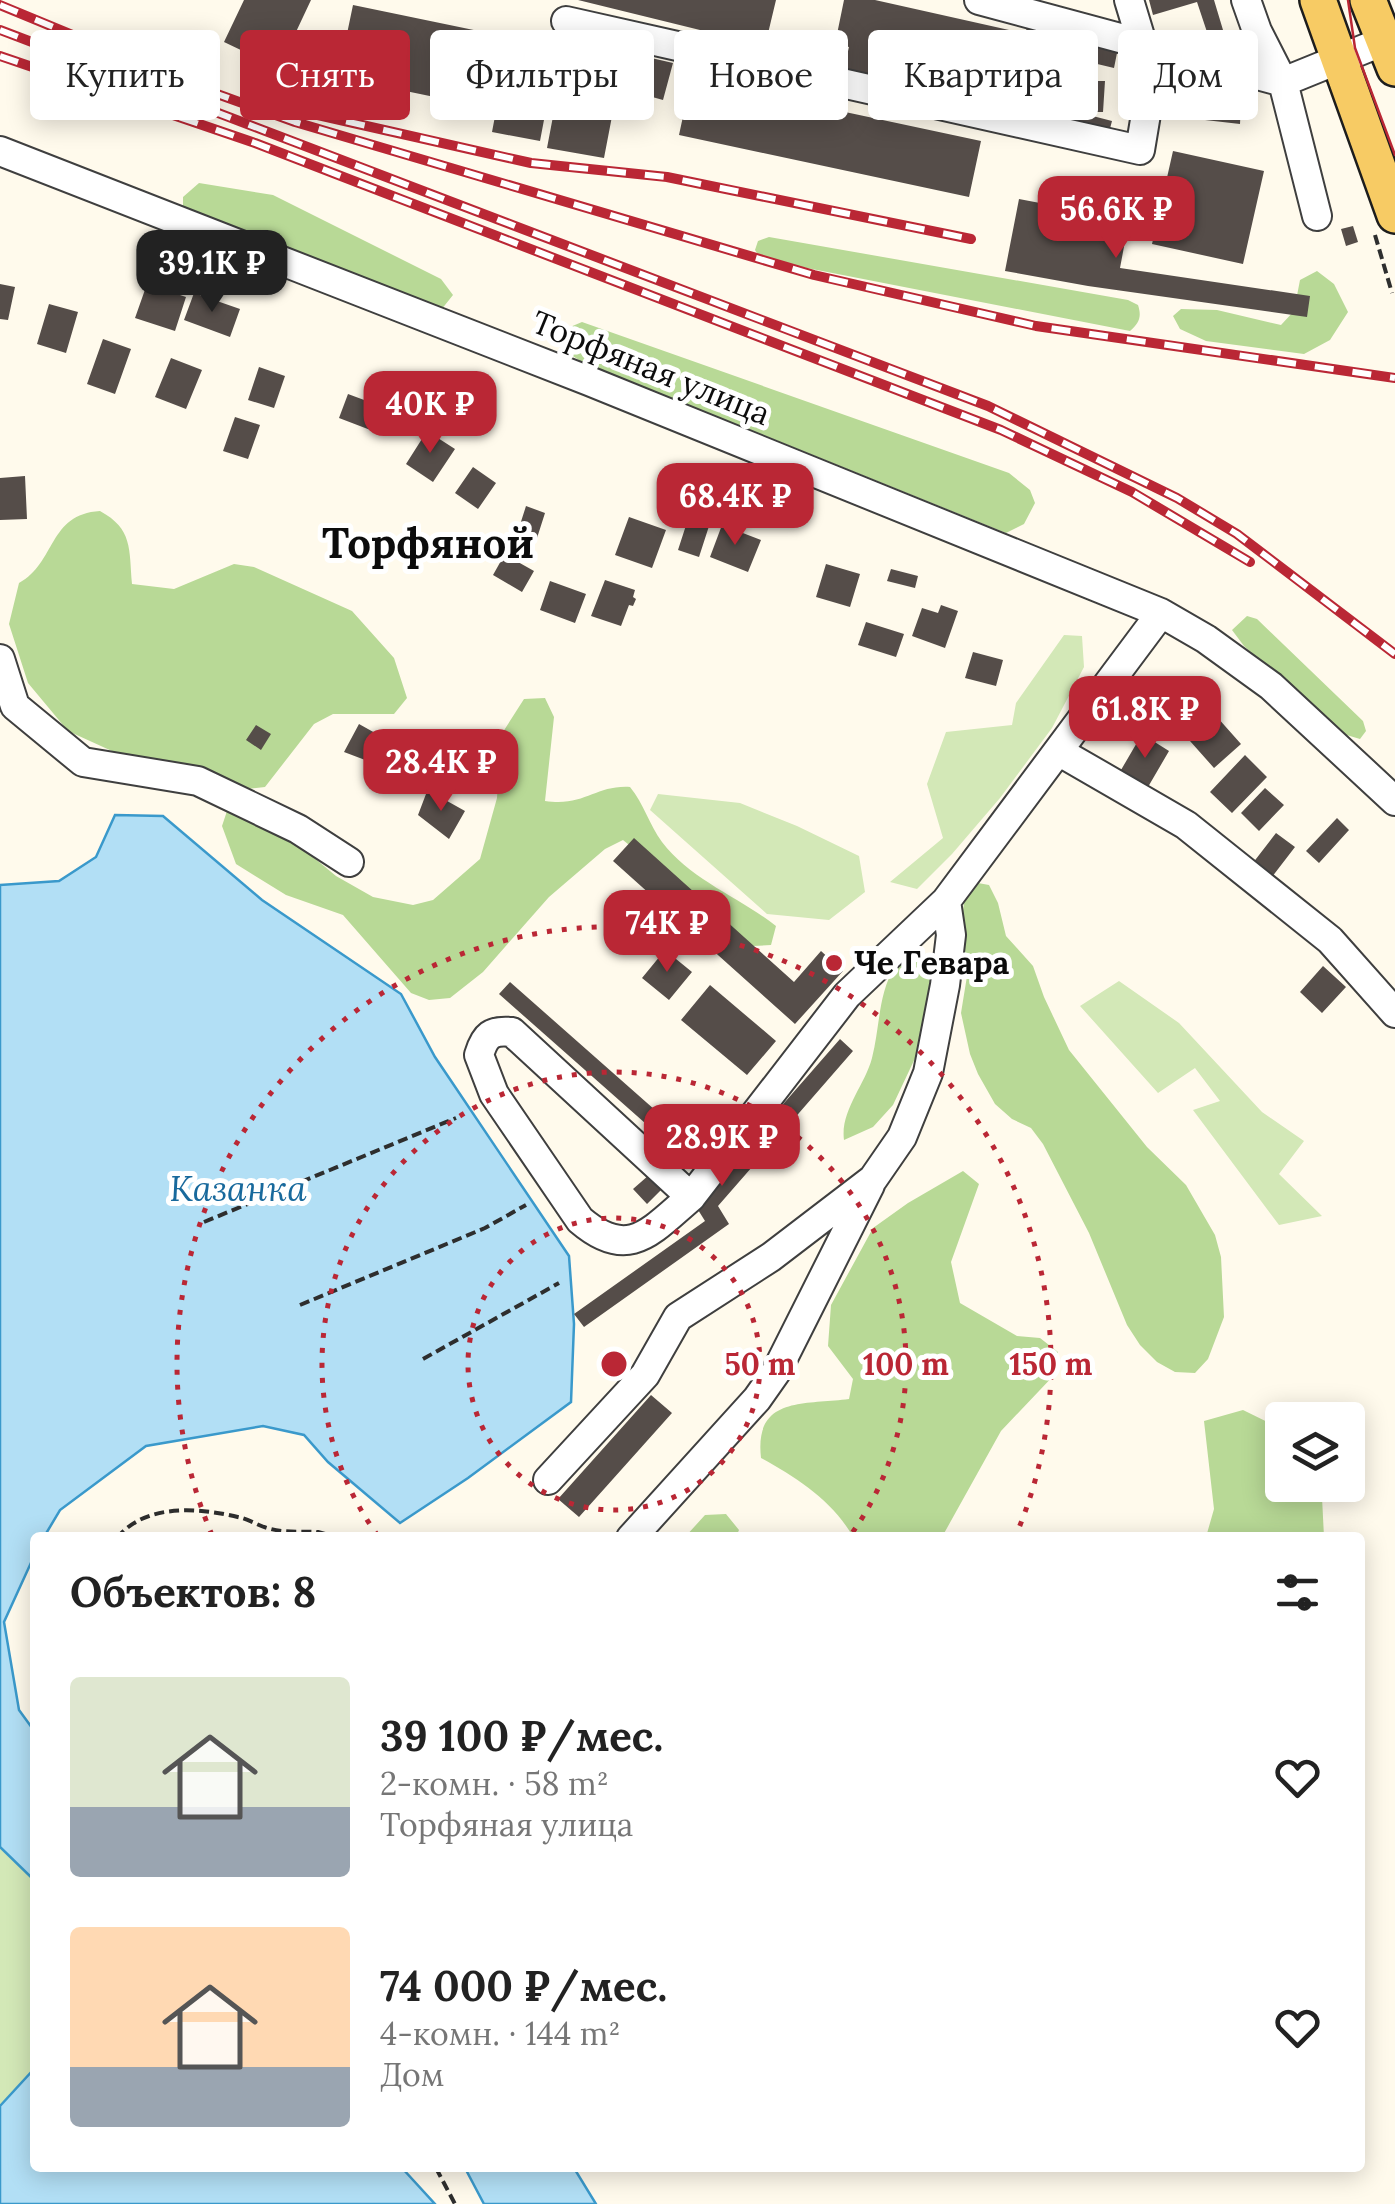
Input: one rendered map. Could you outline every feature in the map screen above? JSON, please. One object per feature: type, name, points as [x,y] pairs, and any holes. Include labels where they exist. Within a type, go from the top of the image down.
[{"type":"main road","points":[[1318,0],[1395,215]]},
{"type":"main road","points":[[1368,0],[1391,51]]},
{"type":"street","points":[[979,0],[1118,37]]},
{"type":"street","points":[[1129,0],[1143,30]]},
{"type":"street","points":[[1246,0],[1283,82],[1317,216]]},
{"type":"street","points":[[566,21],[1140,150],[1143,120]]},
{"type":"street","points":[[1258,75],[1283,82],[1338,61],[1391,51]]},
{"type":"street","name":"Торфяная улица","points":[[0,151],[680,417],[1161,613],[1206,639],[1271,686],[1395,801]]},
{"type":"street","points":[[692,1197],[512,1032],[495,1031],[484,1038],[478,1055],[494,1094],[580,1220],[599,1236],[623,1242],[642,1238],[692,1197],[846,996],[946,902],[1161,613]]},
{"type":"street","points":[[0,659],[15,706],[83,762],[198,781],[298,829],[349,862]]},
{"type":"street","points":[[1058,751],[1186,825],[1330,940],[1395,1012]]},
{"type":"street","points":[[637,1532],[738,1422],[776,1372],[873,1179],[902,1137],[928,1073],[946,985],[951,935],[946,902]]},
{"type":"street","points":[[548,1480],[645,1375],[678,1316],[772,1257],[873,1179]]},
{"type":"path","points":[[204,1222],[456,1118]]},
{"type":"path","points":[[300,1305],[485,1228],[526,1205]]},
{"type":"path","points":[[423,1360],[559,1283]]},
{"type":"path","points":[[122,1532],[150,1515],[191,1510],[242,1518],[272,1530],[290,1532]]},
{"type":"path","points":[[438,2172],[455,2204]]},
{"type":"green space","points":[[199,183],[273,195],[441,279],[453,295],[441,310],[201,218],[183,207],[183,197]]},
{"type":"green space","points":[[769,237],[1128,300],[1138,305],[1140,316],[1130,331],[761,259],[755,250],[758,241]]},
{"type":"green space","points":[[1317,271],[1334,284],[1348,312],[1330,340],[1304,354],[1206,341],[1180,329],[1173,316],[1181,309],[1217,310],[1281,325],[1294,311],[1300,280]]},
{"type":"green space","points":[[582,322],[1009,473],[1030,490],[1035,503],[1024,524],[1006,533],[582,362],[565,351],[563,330]]},
{"type":"green space","points":[[100,511],[124,533],[132,584],[174,589],[234,564],[254,567],[352,611],[394,658],[407,698],[394,714],[333,714],[314,724],[265,787],[246,789],[125,757],[68,731],[28,683],[9,624],[19,583],[40,564],[61,530],[83,514]]},
{"type":"green space","points":[[1247,616],[1257,619],[1363,721],[1366,731],[1360,739],[1340,733],[1244,646],[1232,630]]},
{"type":"green space","points":[[1064,635],[1082,636],[1084,667],[1052,728],[1000,798],[917,889],[890,882],[943,838],[927,784],[946,732],[1012,725],[1016,703]]},
{"type":"green space","points":[[545,698],[554,717],[545,801],[570,801],[608,789],[630,787],[657,835],[674,855],[701,878],[776,926],[771,945],[753,946],[623,840],[605,849],[549,897],[483,972],[450,998],[429,1000],[411,993],[343,915],[286,895],[236,864],[222,826],[229,805],[273,824],[336,876],[373,897],[413,905],[433,900],[480,859],[497,798],[501,735],[524,699]]},
{"type":"green space","points":[[658,794],[740,803],[797,826],[859,856],[865,892],[829,920],[767,914],[650,810]]},
{"type":"green space","points":[[978,883],[989,885],[1006,936],[1033,966],[1069,1050],[1147,1147],[1186,1185],[1215,1235],[1221,1257],[1224,1317],[1208,1359],[1195,1373],[1175,1372],[1157,1362],[1140,1345],[1127,1325],[1089,1233],[1043,1144],[1031,1128],[1012,1119],[995,1104],[978,1074],[961,1013],[968,970],[961,927],[965,895]]},
{"type":"green space","points":[[920,948],[934,962],[926,1035],[893,1105],[873,1127],[844,1140],[849,1108],[872,1058],[889,977],[900,960]]},
{"type":"green space","points":[[1119,981],[1179,1023],[1262,1112],[1304,1141],[1279,1174],[1322,1216],[1279,1225],[1193,1110],[1220,1101],[1195,1068],[1158,1093],[1080,1006]]},
{"type":"green space","points":[[963,1171],[979,1184],[951,1262],[960,1303],[1017,1336],[1040,1338],[1058,1352],[1057,1372],[1001,1431],[945,1532],[850,1532],[813,1492],[761,1458],[761,1438],[765,1423],[786,1408],[849,1399],[853,1379],[828,1346],[831,1305],[873,1228]]},
{"type":"green space","points":[[1243,1410],[1265,1421],[1265,1502],[1322,1502],[1324,1532],[1207,1532],[1214,1509],[1204,1421]]},
{"type":"green space","points":[[726,1514],[738,1532],[690,1532],[705,1515]]},
{"type":"green space","points":[[0,1847],[30,1876],[30,2073],[0,2106]]},
{"type":"water","name":"Казанка","points":[[115,815],[163,816],[262,900],[401,994],[435,1057],[569,1256],[574,1324],[571,1402],[400,1523],[328,1462],[304,1435],[263,1426],[146,1446],[60,1510],[47,1532],[30,1532],[30,1565],[4,1622],[19,1710],[30,1725],[30,1876],[0,1847],[0,885],[59,881],[96,857]]},
{"type":"water","points":[[30,2073],[30,2172],[406,2172],[435,2204],[0,2204],[0,2106]]},
{"type":"water","points":[[467,2172],[576,2172],[596,2204],[484,2204]]},
{"type":"building","points":[[244,0],[311,0],[297,30],[240,30],[240,50],[224,42]]},
{"type":"building","points":[[578,0],[776,0],[769,30],[700,30]]},
{"type":"building","points":[[844,0],[875,0],[1009,30],[868,30],[868,74],[848,69],[848,30],[838,30]]},
{"type":"building","points":[[1149,0],[1214,0],[1223,30],[1206,30],[1197,2],[1153,15]]},
{"type":"building","points":[[353,5],[474,30],[430,30],[430,96],[410,92],[410,30],[348,30]]},
{"type":"building","points":[[1098,43],[1118,48],[1114,68],[1098,64]]},
{"type":"building","points":[[654,59],[673,63],[663,100],[654,97]]},
{"type":"building","points":[[1098,81],[1105,81],[1103,112],[1098,112]]},
{"type":"building","points":[[848,113],[868,120],[981,141],[969,197],[679,135],[682,120],[848,120]]},
{"type":"building","points":[[1098,117],[1112,121],[1107,140],[1030,120]]},
{"type":"building","points":[[494,120],[544,120],[540,141],[492,132]]},
{"type":"building","points":[[552,120],[611,120],[604,158],[547,148]]},
{"type":"building","points":[[1205,120],[1240,120],[1240,124]]},
{"type":"building","points":[[1173,151],[1264,171],[1243,264],[1152,244]]},
{"type":"building","points":[[1019,199],[1129,220],[1120,268],[1310,296],[1307,317],[1005,271]]},
{"type":"building","points":[[1353,226],[1358,242],[1346,246],[1341,229]]},
{"type":"building","points":[[0,284],[15,287],[8,320],[0,319]]},
{"type":"building","points":[[147,284],[186,297],[175,331],[135,318]]},
{"type":"building","points":[[194,293],[240,309],[230,337],[184,320]]},
{"type":"building","points":[[49,304],[78,312],[66,353],[37,344]]},
{"type":"building","points":[[103,339],[131,349],[115,394],[87,384]]},
{"type":"building","points":[[171,358],[202,370],[186,409],[155,397]]},
{"type":"building","points":[[259,367],[285,376],[274,408],[248,400]]},
{"type":"building","points":[[348,394],[383,407],[373,431],[339,418]]},
{"type":"building","points":[[235,417],[260,425],[248,459],[223,451]]},
{"type":"building","points":[[427,431],[455,449],[433,482],[406,464]]},
{"type":"building","points":[[473,467],[496,483],[478,509],[455,493]]},
{"type":"building","points":[[25,476],[27,519],[0,520],[0,478]]},
{"type":"building","points":[[526,506],[545,513],[537,538],[518,531]]},
{"type":"building","points":[[689,516],[710,523],[699,557],[678,550]]},
{"type":"building","points":[[629,517],[666,530],[652,568],[615,555]]},
{"type":"building","points":[[722,525],[761,540],[748,572],[710,557]]},
{"type":"building","points":[[500,545],[521,557],[518,562],[534,571],[522,592],[493,575],[502,559],[494,555]]},
{"type":"building","points":[[826,564],[860,574],[850,607],[816,597]]},
{"type":"building","points":[[891,569],[918,576],[915,588],[887,581]]},
{"type":"building","points":[[605,580],[635,590],[636,599],[633,606],[629,605],[621,626],[591,616]]},
{"type":"building","points":[[550,581],[586,594],[575,623],[540,610]]},
{"type":"building","points":[[941,605],[958,611],[945,648],[912,636],[922,608],[938,613]]},
{"type":"building","points":[[866,622],[904,634],[896,657],[858,645]]},
{"type":"building","points":[[973,652],[1003,660],[996,686],[965,678]]},
{"type":"building","points":[[1217,717],[1241,744],[1214,768],[1190,741]]},
{"type":"building","points":[[359,724],[393,743],[394,748],[381,766],[344,752]]},
{"type":"building","points":[[256,725],[271,734],[261,750],[246,740]]},
{"type":"building","points":[[1142,734],[1169,751],[1148,787],[1121,770]]},
{"type":"building","points":[[1245,755],[1267,777],[1232,813],[1210,792]]},
{"type":"building","points":[[1265,788],[1284,805],[1259,831],[1241,813]]},
{"type":"building","points":[[431,792],[465,811],[449,839],[418,815],[426,794]]},
{"type":"building","points":[[1337,818],[1349,830],[1319,863],[1306,851]]},
{"type":"building","points":[[1276,833],[1295,847],[1268,882],[1249,868]]},
{"type":"building","points":[[634,838],[794,982],[821,951],[843,971],[795,1024],[613,861]]},
{"type":"building","points":[[665,950],[692,972],[669,1000],[642,978]]},
{"type":"building","points":[[1323,966],[1346,987],[1322,1013],[1300,992]]},
{"type":"building","points":[[510,982],[689,1140],[702,1126],[721,1142],[697,1169],[499,994]]},
{"type":"building","points":[[710,985],[776,1041],[747,1075],[681,1020]]},
{"type":"building","points":[[840,1039],[853,1051],[718,1206],[729,1224],[584,1327],[574,1314],[705,1221],[695,1205]]},
{"type":"building","points":[[649,1175],[662,1189],[647,1204],[633,1189]]},
{"type":"building","points":[[651,1395],[672,1413],[579,1517],[558,1499]]},
{"type":"tram line","points":[[1348,0],[1355,48],[1395,155]]},
{"type":"railway","points":[[0,5],[206,90],[295,122],[814,275],[1036,326],[1395,378]]},
{"type":"railway","points":[[0,30],[988,406],[1177,498],[1237,534],[1395,654]]},
{"type":"railway","points":[[0,56],[255,143],[1001,430],[1132,492],[1250,562]]},
{"type":"railway","points":[[340,120],[531,163],[667,177],[971,239]]},
{"type":"place","name":"Че Гевара","points":[[834,963]]},
{"type":"district","name":"Торфяной","points":[[428,543]]}]
